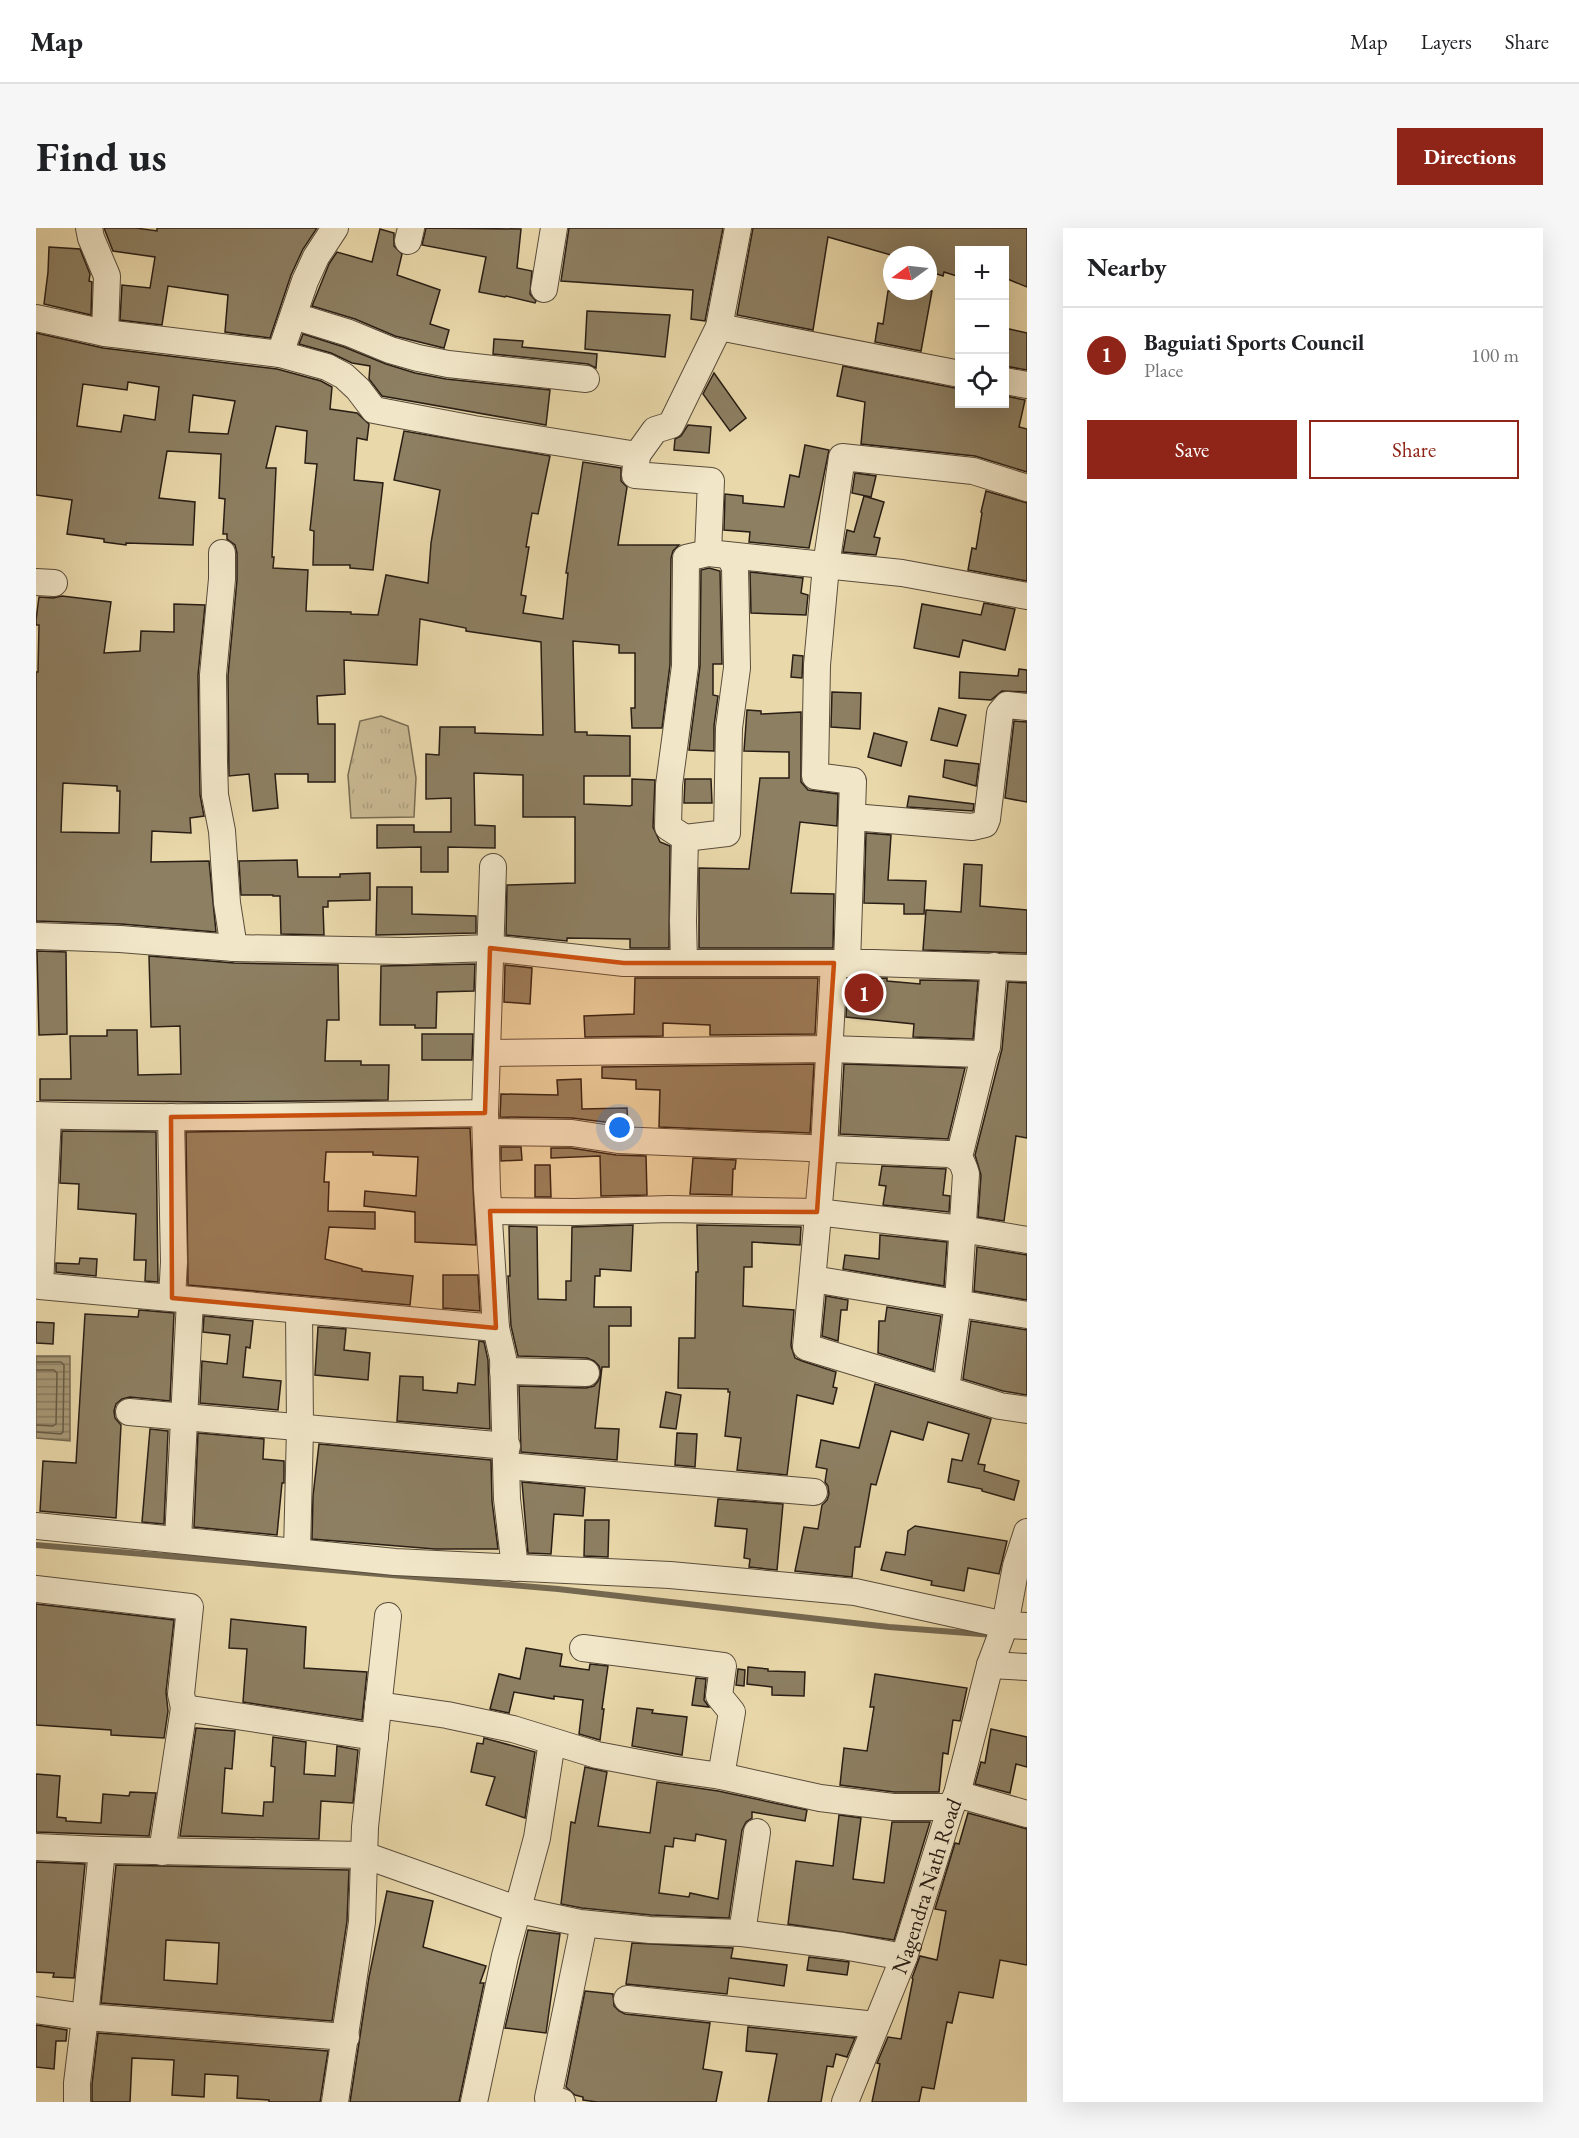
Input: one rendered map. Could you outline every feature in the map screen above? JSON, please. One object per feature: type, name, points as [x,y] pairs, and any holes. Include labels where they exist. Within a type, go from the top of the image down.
[{"type":"street","points":[[89,228],[106,276],[105,333]]},
{"type":"street","points":[[280,354],[304,281],[335,228]]},
{"type":"street","points":[[544,289],[554,228]]},
{"type":"street","points":[[738,228],[719,327],[671,425],[655,430],[637,455],[635,475],[711,482],[719,554],[735,567],[736,668],[734,702],[729,728],[727,833],[685,838],[668,827],[669,785],[685,666],[686,558],[719,554],[902,573],[1027,596]]},
{"type":"street","points":[[294,316],[418,358],[448,364],[586,379]]},
{"type":"street","points":[[36,318],[105,333],[280,354],[327,367],[344,376],[358,389],[374,410],[474,429],[637,455]]},
{"type":"street","points":[[719,327],[955,373]]},
{"type":"street","points":[[1009,382],[1027,385]]},
{"type":"street","points":[[1027,488],[973,471],[842,457],[826,566],[818,665],[815,776],[853,781],[853,817],[841,963],[829,1049],[824,1149],[806,1347],[1000,1406],[1027,1410]]},
{"type":"street","points":[[222,553],[222,579],[213,675],[215,795],[222,831],[227,903],[234,948]]},
{"type":"street","points":[[853,817],[972,827],[985,824],[1000,713],[1007,705],[1027,707]]},
{"type":"street","points":[[684,963],[685,838]]},
{"type":"street","points":[[493,867],[486,1123],[496,1328],[503,1358],[507,1499],[515,1568]]},
{"type":"street","points":[[36,936],[120,939],[234,948],[405,951],[490,948],[595,960],[684,963],[841,963],[1027,968]]},
{"type":"street","points":[[959,1157],[985,1052],[994,966]]},
{"type":"street","points":[[487,1053],[829,1049],[977,1054],[985,1052]]},
{"type":"street","points":[[496,1328],[40,1286],[42,1115],[264,1118],[316,1115],[486,1123],[618,1140],[950,1154],[959,1157],[964,1164],[966,1174],[958,1303],[946,1389]]},
{"type":"street","points":[[171,1117],[174,1262],[181,1299],[184,1416],[178,1540]]},
{"type":"street","points":[[490,1211],[575,1212],[669,1209],[817,1212],[962,1229],[1027,1240]]},
{"type":"street","points":[[813,1279],[1027,1316]]},
{"type":"street","points":[[297,1552],[300,1428],[299,1310]]},
{"type":"street","points":[[503,1371],[586,1373]]},
{"type":"street","points":[[129,1412],[300,1428],[507,1456],[814,1492]]},
{"type":"street","points":[[36,1526],[395,1562],[670,1575],[855,1592],[1016,1625]]},
{"type":"street","name":"Nagendra Nath Road","points":[[845,2102],[904,1957],[954,1801],[990,1665],[1016,1625],[1016,1566],[1027,1532]]},
{"type":"street","points":[[36,1588],[190,1607],[181,1694],[184,1708],[162,1852]]},
{"type":"street","points":[[335,2102],[362,1922],[363,1856],[388,1616]]},
{"type":"street","points":[[583,1648],[723,1666],[719,1696],[732,1712],[721,1776]]},
{"type":"street","points":[[990,1665],[1027,1667]]},
{"type":"street","points":[[378,1705],[447,1715],[513,1729],[597,1755],[721,1776],[820,1798],[893,1808],[954,1801],[1027,1814]]},
{"type":"street","points":[[184,1708],[375,1737]]},
{"type":"street","points":[[474,2102],[505,1956],[537,1838],[552,1742]]},
{"type":"street","points":[[742,1933],[757,1832]]},
{"type":"street","points":[[36,1847],[363,1856],[519,1910],[584,1924],[650,1930],[742,1933],[843,1946],[904,1957]]},
{"type":"street","points":[[77,2102],[77,2083],[102,1850]]},
{"type":"street","points":[[562,2102],[548,2098],[584,1924]]},
{"type":"street","points":[[627,1999],[876,2025]]},
{"type":"street","points":[[36,2010],[85,2017],[346,2037]]},
{"type":"highlighted area","points":[[490,948],[624,963],[834,963],[817,1212],[490,1211],[496,1328],[172,1298],[171,1117],[485,1113]]},
{"type":"green space","points":[[381,716],[408,726],[416,778],[414,817],[351,818],[348,775],[360,721]]},
{"type":"water","points":[[36,1356],[70,1356],[70,1441],[36,1438]]},
{"type":"building","points":[[104,228],[136,228],[157,231],[157,228],[317,228],[303,249],[291,275],[270,338],[225,332],[228,295],[168,286],[162,325],[120,320],[122,285],[150,288],[155,257],[113,251]]},
{"type":"building","points":[[426,228],[521,229],[517,268],[532,271],[530,294],[536,301],[535,303],[479,292],[486,257],[422,245]]},
{"type":"building","points":[[569,228],[723,228],[705,321],[691,319],[693,290],[561,281]]},
{"type":"building","points":[[753,228],[1027,228],[1027,287],[1009,280],[1009,246],[955,246],[955,275],[944,272],[943,276],[937,274],[937,246],[883,246],[883,253],[828,237],[813,330],[737,315]]},
{"type":"building","points":[[380,229],[394,233],[394,246],[402,254],[397,275],[440,290],[430,324],[449,330],[444,348],[395,336],[355,319],[312,306],[329,264],[337,252],[372,262]]},
{"type":"building","points":[[49,247],[80,249],[90,274],[89,281],[92,282],[91,315],[44,304]]},
{"type":"building","points":[[887,300],[930,300],[921,351],[875,342],[878,323],[883,324]]},
{"type":"building","points":[[587,311],[670,315],[665,357],[585,349]]},
{"type":"building","points":[[1009,329],[1027,333],[1027,370],[1009,367]]},
{"type":"building","points":[[36,333],[103,348],[277,369],[321,381],[332,387],[330,409],[357,413],[369,424],[367,440],[357,438],[354,480],[383,483],[373,570],[350,568],[350,565],[313,565],[314,531],[310,530],[317,464],[305,463],[307,431],[276,426],[266,468],[276,468],[273,568],[308,570],[306,611],[378,615],[386,575],[428,583],[431,543],[440,490],[394,480],[404,431],[550,456],[538,514],[532,513],[526,547],[529,547],[521,595],[526,596],[523,613],[563,619],[568,573],[566,573],[583,462],[621,468],[621,481],[627,487],[618,545],[679,545],[673,551],[671,558],[670,665],[662,728],[632,728],[631,708],[635,708],[635,653],[619,653],[619,645],[573,641],[575,732],[587,732],[587,735],[630,736],[630,776],[584,776],[584,804],[630,806],[632,805],[632,779],[655,780],[653,827],[660,842],[670,846],[669,948],[630,948],[630,939],[567,938],[567,941],[506,935],[507,885],[575,883],[575,817],[523,817],[523,775],[474,773],[475,825],[495,826],[495,848],[448,847],[448,872],[421,872],[421,847],[377,848],[377,825],[414,825],[414,832],[451,832],[451,798],[426,799],[426,754],[439,755],[440,727],[475,727],[475,733],[543,735],[541,642],[466,631],[466,628],[420,619],[417,665],[344,660],[345,694],[317,696],[318,724],[335,724],[335,782],[308,782],[308,774],[275,774],[278,808],[253,811],[249,774],[229,776],[228,676],[237,580],[237,553],[235,545],[227,539],[227,534],[223,534],[225,499],[219,498],[221,454],[167,451],[159,498],[195,502],[193,545],[126,543],[126,545],[104,542],[104,539],[67,534],[72,500],[36,495]],"holes":[[[128,382],[159,387],[155,420],[124,415],[121,432],[77,426],[83,384],[127,390]],[[193,395],[235,401],[228,434],[189,432]]]},
{"type":"building","points":[[303,334],[415,373],[446,379],[550,390],[546,425],[382,396],[369,379],[370,366],[352,363],[331,353],[299,344]]},
{"type":"building","points":[[494,339],[523,341],[522,347],[597,354],[596,368],[588,364],[493,354]]},
{"type":"building","points":[[843,366],[955,388],[955,408],[1009,408],[1009,397],[1025,400],[1019,427],[1027,429],[1027,472],[975,456],[861,444],[865,402],[837,396]]},
{"type":"building","points":[[714,373],[746,418],[730,431],[703,394]]},
{"type":"building","points":[[688,425],[711,427],[709,453],[674,450],[675,439],[681,436]]},
{"type":"building","points":[[805,445],[829,450],[809,548],[749,542],[750,532],[724,530],[725,494],[743,496],[743,503],[784,507],[790,475],[799,477]]},
{"type":"building","points":[[855,473],[876,476],[871,497],[852,493]]},
{"type":"building","points":[[986,491],[1027,503],[1027,581],[968,570],[972,548],[976,549]]},
{"type":"building","points":[[864,496],[884,502],[874,537],[880,538],[876,555],[843,552],[847,530],[854,532]]},
{"type":"building","points":[[709,568],[720,571],[722,664],[713,664],[713,695],[718,696],[714,726],[714,751],[689,750],[700,666],[701,570]]},
{"type":"building","points":[[750,572],[803,578],[801,593],[808,595],[806,615],[751,613]]},
{"type":"building","points":[[62,596],[111,602],[104,653],[140,651],[141,631],[174,632],[174,604],[205,605],[198,675],[200,795],[204,816],[190,818],[191,833],[152,831],[151,862],[209,861],[216,932],[121,924],[36,921],[36,672],[38,672],[39,625],[36,625],[36,620],[39,597]],"holes":[[[63,783],[117,786],[117,791],[120,791],[119,833],[61,832]]]},
{"type":"building","points":[[984,603],[1015,609],[1005,650],[963,640],[959,657],[914,648],[922,604],[981,615]]},
{"type":"building","points":[[793,655],[803,656],[802,678],[791,677]]},
{"type":"building","points":[[1019,669],[1027,670],[1027,692],[1002,691],[991,700],[959,698],[960,672],[1018,676]]},
{"type":"building","points":[[832,692],[861,693],[860,729],[831,727]]},
{"type":"building","points":[[939,708],[966,715],[957,746],[931,740]]},
{"type":"building","points":[[747,710],[761,711],[761,714],[801,712],[801,782],[808,790],[838,794],[837,826],[800,822],[791,893],[834,894],[833,948],[699,948],[699,868],[749,869],[760,778],[789,778],[789,752],[744,751]]},
{"type":"building","points":[[1014,721],[1027,722],[1027,802],[1005,798]]},
{"type":"building","points":[[874,733],[907,742],[901,766],[868,757]]},
{"type":"building","points":[[945,760],[979,764],[976,786],[943,777]]},
{"type":"building","points":[[685,779],[711,779],[712,803],[684,803]]},
{"type":"building","points":[[909,796],[974,804],[973,811],[907,807]]},
{"type":"building","points":[[866,833],[891,835],[888,880],[926,881],[924,914],[904,914],[904,904],[864,903]]},
{"type":"building","points":[[297,860],[298,877],[340,877],[340,874],[370,873],[370,900],[328,901],[328,907],[323,907],[324,935],[281,934],[280,896],[241,895],[239,861]]},
{"type":"building","points":[[964,864],[982,865],[980,906],[1027,910],[1027,953],[923,950],[926,910],[961,912]]},
{"type":"building","points":[[377,887],[412,887],[412,914],[476,916],[476,933],[376,935]]},
{"type":"building","points":[[37,951],[66,952],[67,1034],[39,1035]]},
{"type":"building","points":[[149,956],[234,963],[338,965],[339,1020],[327,1020],[325,1061],[361,1061],[361,1065],[389,1065],[388,1100],[205,1102],[40,1100],[40,1079],[71,1079],[70,1036],[107,1036],[107,1030],[137,1030],[138,1075],[181,1074],[180,1026],[151,1027]]},
{"type":"building","points":[[475,964],[474,991],[437,992],[436,1028],[415,1028],[415,1025],[380,1025],[381,966]]},
{"type":"building","points":[[505,965],[532,968],[530,1004],[504,1002]]},
{"type":"building","points":[[635,978],[818,978],[815,1034],[710,1035],[710,1025],[663,1023],[663,1036],[585,1037],[584,1016],[634,1014]]},
{"type":"building","points":[[887,978],[887,981],[920,984],[920,980],[978,981],[973,1039],[913,1037],[914,1024],[846,1017],[848,979]]},
{"type":"building","points":[[1008,982],[1027,983],[1027,1138],[1016,1136],[1004,1221],[978,1217],[981,1175],[975,1155],[1002,1049]]},
{"type":"building","points":[[422,1034],[473,1034],[472,1060],[422,1060]]},
{"type":"building","points":[[814,1064],[810,1133],[659,1127],[660,1090],[636,1089],[636,1080],[602,1078],[602,1067]]},
{"type":"building","points":[[844,1064],[965,1068],[948,1139],[840,1134]]},
{"type":"building","points":[[581,1079],[582,1109],[627,1108],[628,1125],[572,1118],[500,1117],[501,1094],[558,1095],[557,1080]]},
{"type":"building","points":[[470,1128],[476,1245],[415,1242],[415,1212],[364,1206],[365,1191],[416,1196],[418,1157],[373,1155],[373,1152],[326,1152],[324,1182],[329,1182],[328,1211],[375,1212],[375,1229],[329,1227],[325,1259],[362,1269],[362,1271],[413,1276],[410,1305],[188,1285],[186,1132]]},
{"type":"building","points":[[62,1131],[156,1132],[158,1282],[145,1281],[146,1260],[134,1260],[136,1214],[78,1209],[79,1184],[60,1183]]},
{"type":"building","points":[[501,1147],[521,1147],[522,1160],[501,1161]]},
{"type":"building","points":[[551,1148],[646,1156],[647,1195],[601,1196],[600,1156],[551,1158]]},
{"type":"building","points":[[693,1158],[736,1160],[735,1169],[733,1169],[732,1195],[690,1194]]},
{"type":"building","points":[[535,1165],[550,1165],[551,1197],[535,1197]]},
{"type":"building","points":[[882,1166],[946,1169],[943,1195],[950,1196],[949,1212],[883,1205],[886,1186],[879,1185]]},
{"type":"building","points":[[633,1225],[631,1271],[600,1269],[600,1276],[595,1276],[594,1307],[631,1307],[631,1326],[609,1326],[609,1367],[602,1367],[595,1428],[619,1429],[617,1460],[521,1452],[519,1386],[586,1388],[594,1386],[601,1373],[599,1366],[587,1358],[518,1356],[511,1326],[508,1276],[510,1276],[509,1226],[537,1227],[538,1299],[566,1300],[566,1281],[571,1281],[572,1227]]},
{"type":"building","points":[[697,1225],[801,1227],[800,1245],[752,1242],[752,1267],[744,1267],[743,1306],[794,1310],[791,1346],[795,1358],[836,1372],[833,1387],[837,1388],[833,1404],[797,1395],[787,1475],[737,1470],[741,1438],[725,1436],[730,1392],[728,1389],[678,1388],[679,1338],[695,1338],[696,1272],[698,1272]]},
{"type":"building","points":[[880,1235],[947,1242],[944,1286],[843,1269],[845,1255],[879,1259]]},
{"type":"building","points":[[977,1247],[1027,1255],[1027,1300],[974,1291]]},
{"type":"building","points":[[80,1258],[97,1259],[96,1276],[56,1272],[56,1263],[79,1264]]},
{"type":"building","points":[[443,1275],[478,1275],[480,1311],[443,1308]]},
{"type":"building","points":[[826,1296],[848,1300],[847,1310],[841,1310],[838,1341],[822,1336]]},
{"type":"building","points":[[887,1307],[941,1316],[933,1370],[878,1353],[879,1321],[885,1321]]},
{"type":"building","points":[[139,1310],[174,1313],[170,1401],[130,1397],[116,1404],[115,1418],[121,1425],[116,1518],[40,1511],[43,1461],[76,1463],[85,1314],[138,1317]]},
{"type":"building","points":[[204,1316],[253,1321],[250,1348],[246,1347],[243,1377],[281,1381],[278,1410],[200,1403],[202,1361],[227,1364],[230,1335],[203,1332]]},
{"type":"building","points":[[971,1321],[1027,1330],[1027,1395],[1003,1391],[963,1379]]},
{"type":"building","points":[[36,1322],[54,1323],[53,1344],[36,1343]]},
{"type":"building","points":[[318,1327],[346,1329],[344,1350],[370,1353],[368,1380],[315,1375]]},
{"type":"building","points":[[479,1341],[484,1342],[488,1360],[490,1429],[397,1421],[400,1376],[423,1377],[423,1390],[457,1393],[458,1383],[475,1385]]},
{"type":"building","points":[[875,1384],[991,1419],[978,1464],[985,1465],[984,1471],[1019,1481],[1014,1500],[982,1491],[982,1489],[948,1482],[952,1459],[962,1461],[969,1434],[928,1422],[923,1440],[891,1431],[876,1485],[871,1484],[860,1547],[855,1547],[852,1577],[795,1571],[804,1527],[818,1529],[822,1505],[829,1494],[825,1482],[827,1469],[816,1467],[821,1440],[859,1448]]},
{"type":"building","points":[[666,1392],[681,1395],[676,1429],[660,1427]]},
{"type":"building","points":[[150,1429],[168,1431],[164,1524],[142,1522]]},
{"type":"building","points":[[198,1433],[264,1439],[263,1459],[284,1461],[284,1483],[282,1483],[277,1535],[194,1527]]},
{"type":"building","points":[[677,1433],[697,1434],[695,1467],[675,1465]]},
{"type":"building","points":[[319,1444],[491,1460],[492,1501],[498,1549],[435,1549],[312,1539],[313,1496]]},
{"type":"building","points":[[522,1482],[585,1488],[583,1516],[554,1514],[551,1554],[528,1553]]},
{"type":"building","points":[[718,1499],[783,1504],[777,1570],[749,1567],[750,1559],[744,1558],[747,1529],[715,1526]]},
{"type":"building","points":[[585,1520],[609,1520],[608,1557],[584,1556]]},
{"type":"building","points":[[915,1526],[1007,1541],[999,1574],[968,1568],[964,1591],[931,1585],[932,1581],[881,1570],[886,1552],[905,1555],[908,1531]]},
{"type":"building","points":[[36,1604],[174,1620],[166,1692],[168,1711],[164,1738],[111,1735],[111,1730],[36,1725]]},
{"type":"building","points":[[231,1619],[306,1627],[304,1668],[367,1672],[362,1720],[243,1702],[247,1649],[229,1648]]},
{"type":"building","points":[[526,1648],[562,1654],[560,1666],[589,1670],[590,1664],[608,1666],[600,1740],[579,1734],[583,1700],[554,1696],[554,1699],[514,1692],[509,1713],[490,1709],[499,1674],[520,1679]]},
{"type":"building","points":[[748,1667],[768,1669],[768,1671],[805,1672],[804,1696],[772,1695],[772,1687],[747,1684]]},
{"type":"building","points":[[738,1669],[745,1670],[744,1686],[736,1685]]},
{"type":"building","points":[[875,1674],[967,1688],[960,1721],[953,1720],[948,1754],[943,1753],[939,1792],[894,1792],[840,1785],[844,1748],[867,1751],[874,1707],[870,1707]]},
{"type":"building","points":[[696,1678],[706,1679],[704,1700],[709,1707],[692,1705]]},
{"type":"building","points":[[637,1708],[653,1710],[652,1713],[687,1717],[682,1755],[632,1746]]},
{"type":"building","points":[[196,1728],[235,1731],[232,1769],[225,1768],[222,1813],[263,1816],[264,1802],[273,1802],[275,1767],[271,1766],[273,1737],[306,1742],[304,1774],[335,1776],[337,1746],[358,1750],[353,1803],[321,1801],[319,1839],[180,1836]]},
{"type":"building","points":[[991,1729],[1027,1737],[1027,1767],[1016,1764],[1010,1793],[975,1784],[981,1762],[985,1763]]},
{"type":"building","points":[[484,1738],[535,1752],[525,1818],[486,1805],[495,1777],[471,1772],[477,1743],[483,1744]]},
{"type":"building","points":[[585,1767],[607,1772],[598,1826],[650,1833],[657,1782],[718,1791],[807,1810],[805,1821],[752,1812],[752,1818],[746,1822],[742,1830],[729,1918],[651,1915],[561,1904],[571,1822],[575,1823]],"holes":[[[696,1834],[726,1840],[718,1899],[690,1893],[689,1897],[659,1893],[665,1846],[673,1847],[674,1838],[695,1841]]]},
{"type":"building","points":[[36,1774],[60,1776],[57,1817],[66,1818],[66,1821],[101,1823],[103,1794],[129,1796],[130,1792],[156,1793],[149,1836],[36,1832]]},
{"type":"building","points":[[968,1813],[1027,1829],[1027,1965],[1000,1960],[993,1998],[959,1992],[952,2023],[947,2022],[934,2089],[922,2087],[919,2102],[872,2102],[880,2064],[877,2063],[888,2037],[901,2039],[912,1978],[920,1956],[937,1960],[946,1911],[935,1909],[955,1843],[959,1844]]},
{"type":"building","points":[[839,1815],[861,1818],[853,1879],[884,1883],[892,1822],[930,1822],[894,1940],[788,1924],[796,1861],[833,1866]]},
{"type":"building","points":[[36,1862],[85,1864],[74,1978],[53,1977],[54,1973],[36,1972]]},
{"type":"building","points":[[116,1865],[349,1870],[347,1921],[332,2021],[101,2003]],"holes":[[[166,1940],[219,1943],[217,1984],[164,1980]]]},
{"type":"building","points":[[387,1891],[433,1901],[423,1947],[486,1966],[480,1983],[484,1983],[459,2102],[350,2102],[369,1977]]},
{"type":"building","points":[[528,1930],[560,1934],[546,2033],[505,2028]]},
{"type":"building","points":[[632,1943],[733,1948],[731,1958],[787,1965],[784,1986],[729,1978],[727,1994],[626,1984]]},
{"type":"building","points":[[809,1957],[849,1962],[847,1975],[807,1970]]},
{"type":"building","points":[[585,1991],[613,1994],[614,2006],[625,2014],[710,2023],[703,2069],[722,2072],[716,2102],[597,2102],[583,2100],[583,2097],[575,2095],[566,2087]]},
{"type":"building","points":[[36,2025],[67,2030],[66,2041],[56,2041],[54,2069],[36,2067]]},
{"type":"building","points":[[748,2027],[855,2038],[847,2057],[836,2054],[833,2067],[827,2066],[821,2102],[768,2102],[777,2054],[746,2051]]},
{"type":"building","points":[[98,2033],[328,2051],[320,2102],[269,2102],[269,2100],[237,2098],[238,2076],[205,2074],[204,2097],[172,2095],[174,2060],[132,2058],[130,2102],[92,2102]]},
{"type":"waterway","points":[[36,1545],[558,1589],[889,1627],[994,1635]]},
{"type":"place","name":"Baguiati Sports Council","points":[[864,993]]}]
